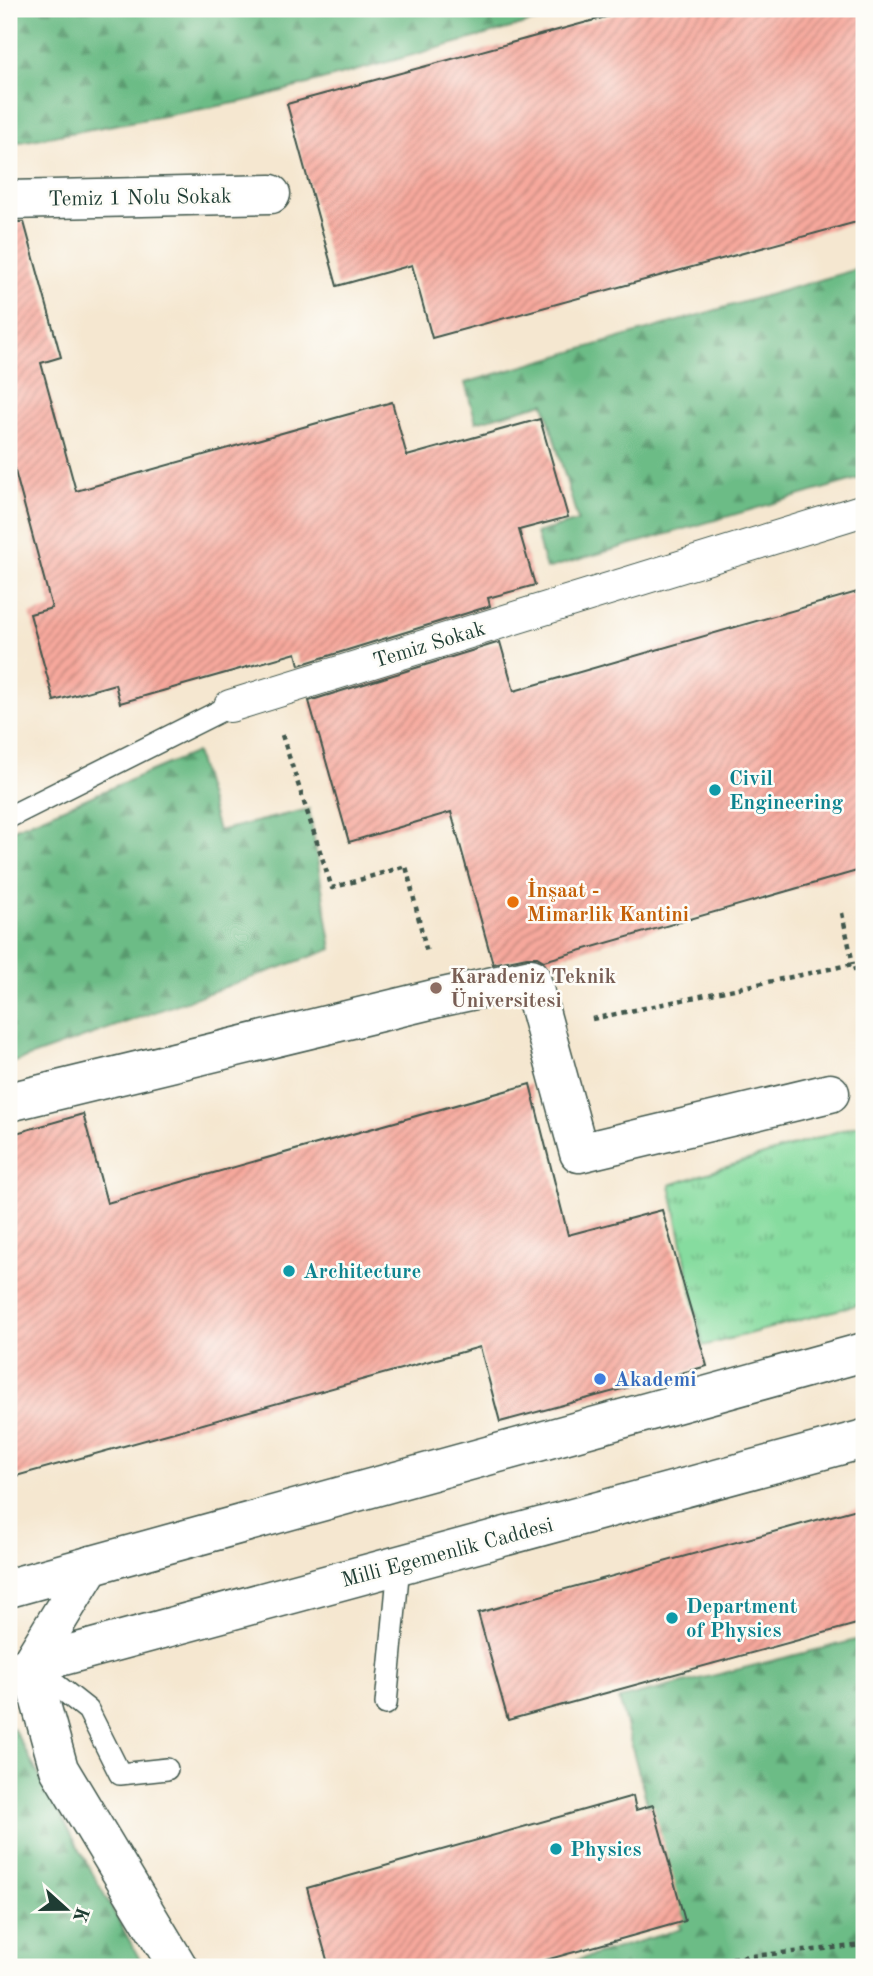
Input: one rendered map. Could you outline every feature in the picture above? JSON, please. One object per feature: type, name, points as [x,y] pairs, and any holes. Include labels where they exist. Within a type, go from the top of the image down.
[{"type":"street","name":"Temiz 1 Nolu Sokak","points":[[9,200],[271,194]]},
{"type":"street","name":"Temiz Sokak","points":[[230,706],[864,510]]},
{"type":"street","points":[[9,1102],[531,978],[579,1153],[830,1093]]},
{"type":"street","points":[[9,1588],[864,1352]]},
{"type":"street","name":"Milli Egemenlik Caddesi","points":[[20,1670],[864,1439]]},
{"type":"street","points":[[91,1565],[20,1670],[59,1769],[178,1967]]},
{"type":"lane","name":"Temiz Sokak","points":[[9,817],[230,706]]},
{"type":"lane","points":[[386,1704],[398,1565]]},
{"type":"lane","points":[[20,1670],[88,1710],[120,1774],[167,1769]]},
{"type":"path","points":[[289,756],[332,888],[406,866],[438,998]]},
{"type":"path","points":[[842,913],[853,964],[864,995]]},
{"type":"path","points":[[589,1020],[853,964]]},
{"type":"path","points":[[693,1967],[732,1958],[864,1945]]},
{"type":"green space","points":[[9,9],[580,9],[246,101],[9,144]]},
{"type":"green space","points":[[864,267],[864,477],[546,569],[536,533],[578,521],[544,403],[476,422],[465,383]]},
{"type":"green space","points":[[196,752],[218,831],[309,809],[332,949],[9,1064],[9,831]]},
{"type":"green space","points":[[864,1123],[864,1303],[703,1346],[670,1185]]},
{"type":"green space","points":[[864,1638],[864,1967],[554,1967],[681,1929],[619,1699]]},
{"type":"green space","points":[[13,1728],[144,1967],[9,1967],[9,1730]]},
{"type":"building","points":[[635,9],[864,9],[864,220],[432,338],[412,265],[337,286],[287,104]]},
{"type":"building","points":[[9,222],[24,222],[61,357],[41,363],[76,491],[392,402],[407,456],[540,419],[568,517],[519,530],[535,585],[488,598],[490,606],[299,665],[296,653],[120,703],[115,684],[54,701],[30,614],[52,608],[9,449]]},
{"type":"building","name":"Civil Engineering","points":[[864,590],[864,869],[544,961],[537,957],[527,957],[493,964],[451,812],[349,842],[309,701],[500,642],[514,691]]},
{"type":"building","name":"Architecture","points":[[530,1084],[568,1235],[662,1210],[707,1366],[500,1422],[480,1347],[9,1478],[9,1135],[83,1114],[107,1203]]},
{"type":"building","name":"Department of Physics","points":[[864,1507],[864,1622],[508,1720],[478,1613]]},
{"type":"building","name":"Physics","points":[[633,1796],[636,1810],[653,1805],[685,1921],[521,1967],[329,1967],[307,1888]]},
{"type":"place","name":"Civil Engineering","points":[[715,790]]},
{"type":"place","name":"İnşaat - Mimarlik Kantini","points":[[513,902]]},
{"type":"place","name":"Karadeniz Teknik Üniversitesi","points":[[436,988]]},
{"type":"place","name":"Architecture","points":[[289,1271]]},
{"type":"place","name":"Akademi","points":[[600,1379]]},
{"type":"place","name":"Department of Physics","points":[[672,1618]]},
{"type":"place","name":"Physics","points":[[556,1849]]}]
